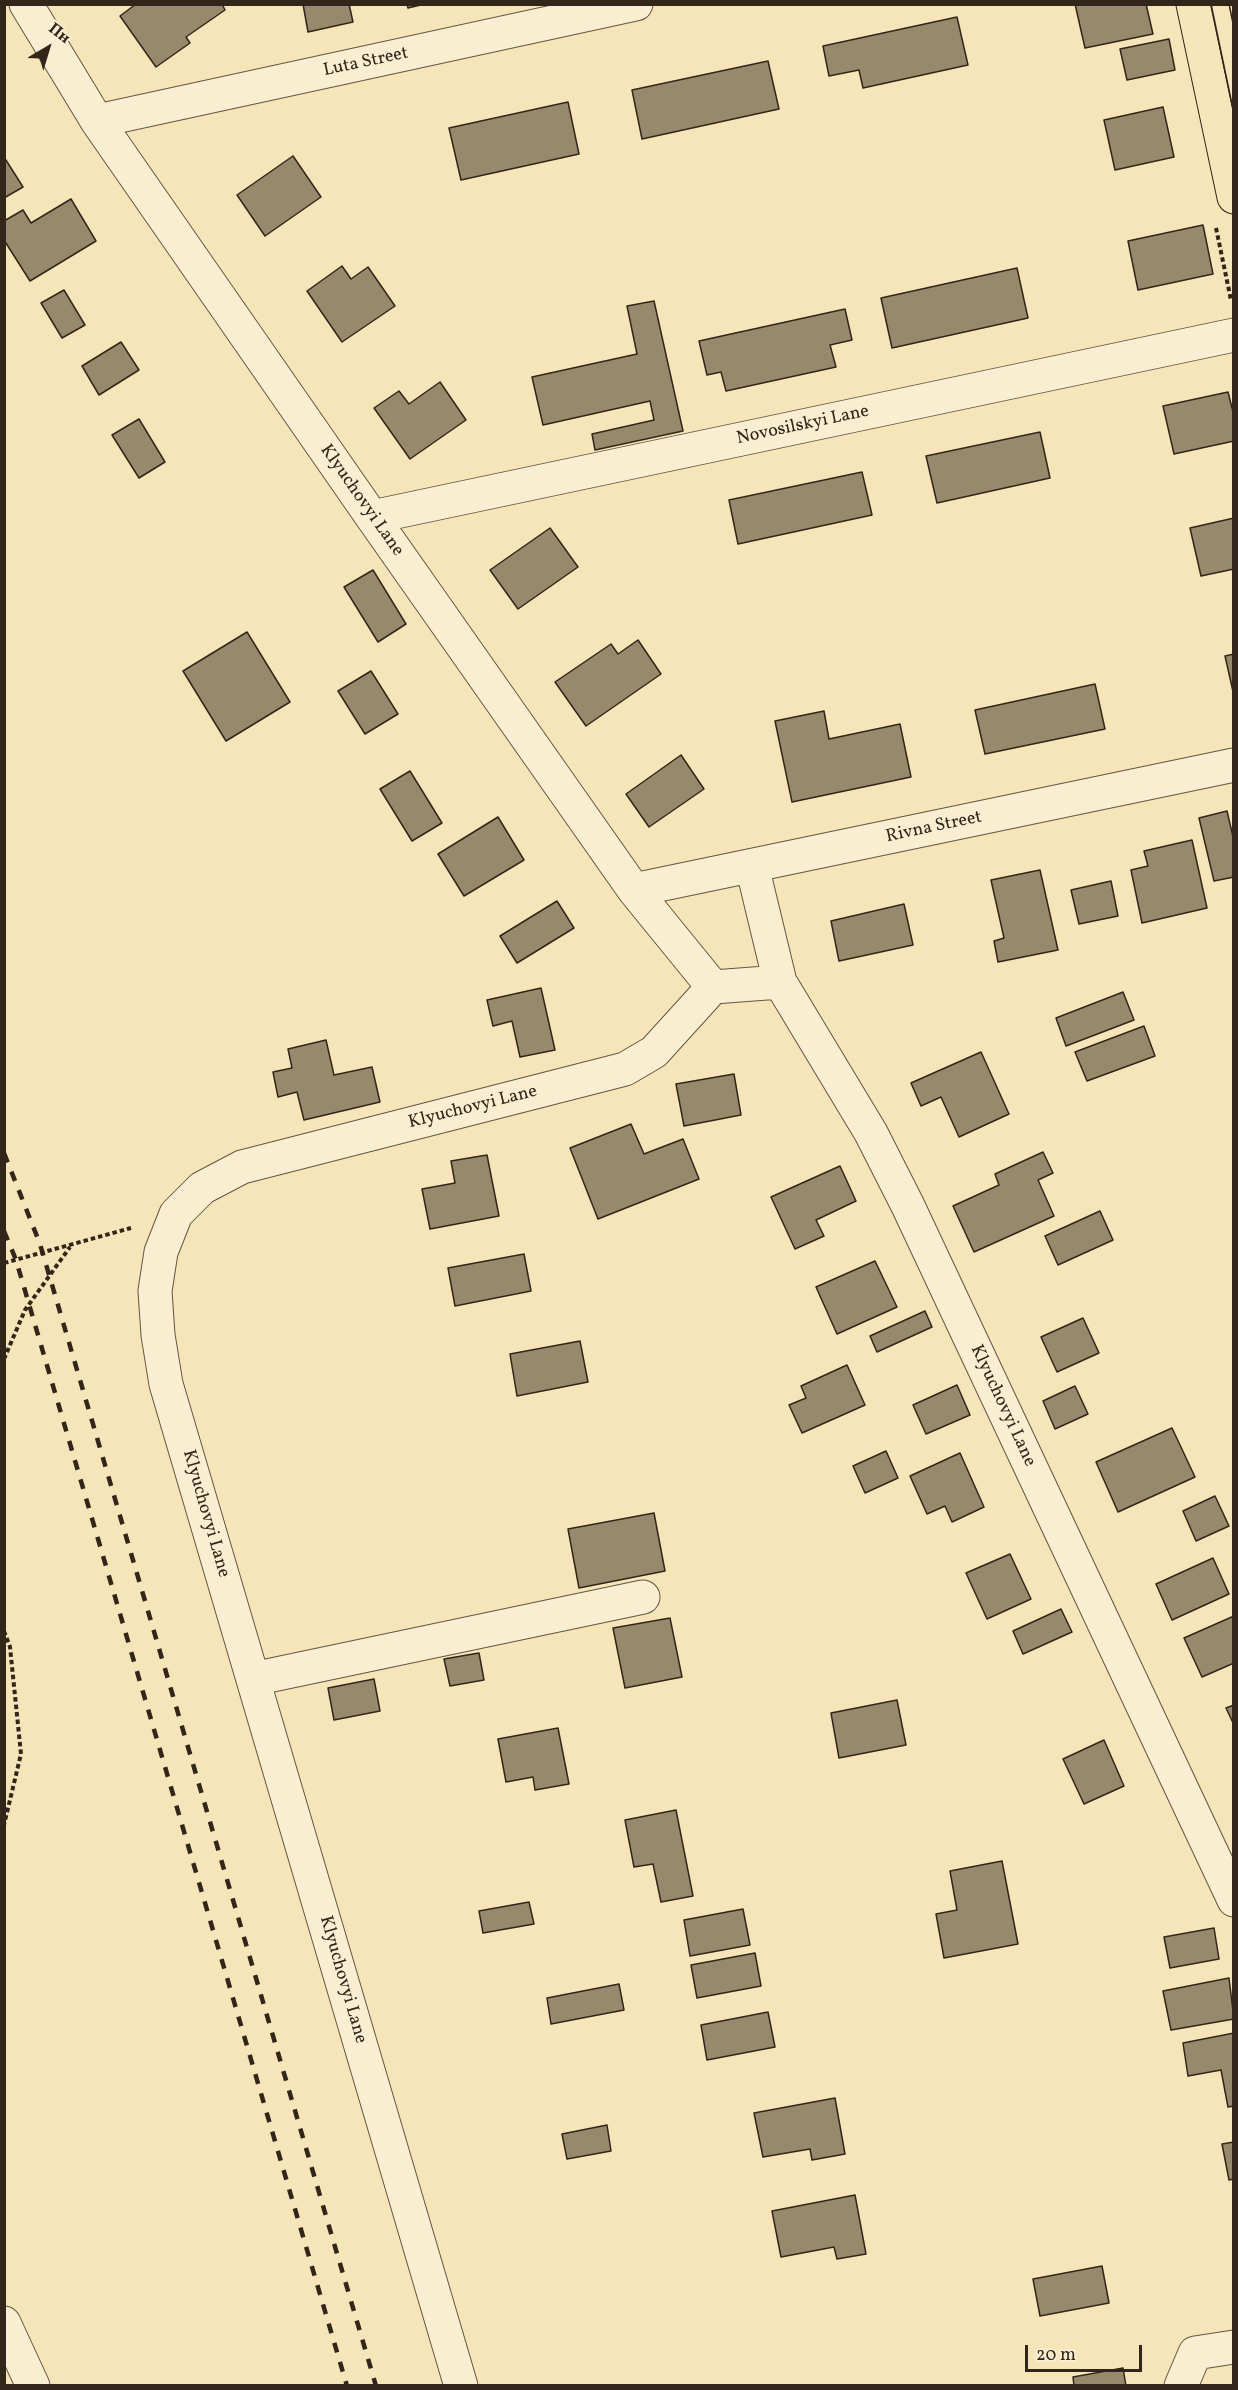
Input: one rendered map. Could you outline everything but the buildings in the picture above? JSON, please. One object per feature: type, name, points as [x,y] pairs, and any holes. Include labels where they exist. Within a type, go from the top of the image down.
[{"type":"main road","points":[[1193,4],[1233,197]]},
{"type":"street","name":"Klyuchovyi Lane","points":[[26,4],[97,121],[372,517],[634,891],[713,987],[654,1052],[625,1069],[242,1167],[202,1188],[176,1214],[161,1252],[154,1291],[166,1384],[461,2385]]},
{"type":"street","name":"Luta Street","points":[[97,121],[559,13],[636,4]]},
{"type":"street","name":"Novosilskyi Lane","points":[[372,517],[1233,335]]},
{"type":"street","name":"Rivna Street","points":[[634,891],[1233,765]]},
{"type":"street","name":"Klyuchovyi Lane","points":[[752,866],[780,982],[871,1133],[908,1206],[1233,1900]]},
{"type":"street","points":[[713,987],[780,982]]},
{"type":"street","points":[[253,1678],[643,1598]]},
{"type":"street","points":[[4,2323],[33,2385]]},
{"type":"street","points":[[1180,2385],[1195,2353],[1233,2347]]},
{"type":"path","points":[[4,1263],[176,1214]]},
{"type":"path","points":[[4,1359],[25,1310],[70,1246]]},
{"type":"path","points":[[4,1631],[10,1647],[21,1754],[4,1825]]},
{"type":"tram line","points":[[1211,4],[1234,114]]},
{"type":"tram line","points":[[1229,4],[1234,28]]},
{"type":"railway","points":[[4,1153],[40,1244],[376,2386]]},
{"type":"railway","points":[[4,1231],[16,1260],[347,2386]]}]
